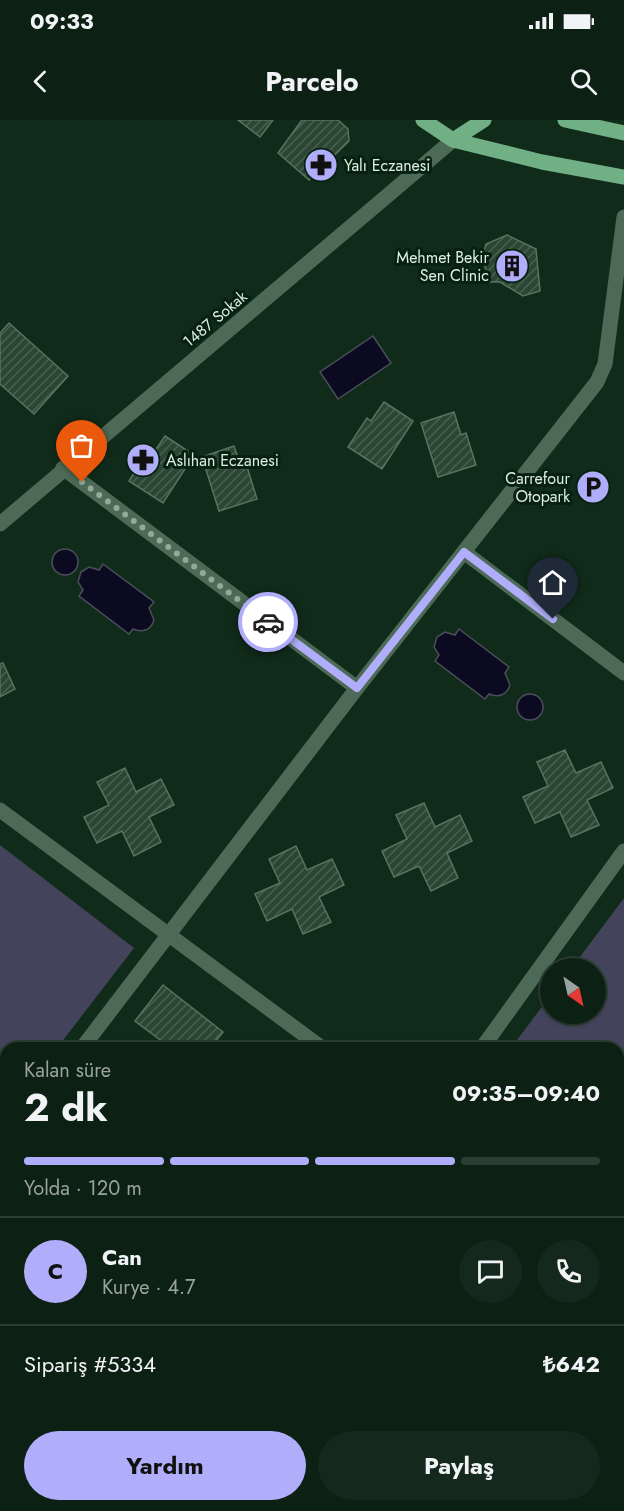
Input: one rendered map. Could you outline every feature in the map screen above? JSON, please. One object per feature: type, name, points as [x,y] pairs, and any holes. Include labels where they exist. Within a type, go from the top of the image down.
[{"type":"main road","points":[[423,120],[453,140],[542,162],[624,177]]},
{"type":"main road","points":[[453,140],[484,120]]},
{"type":"main road","points":[[565,120],[624,133]]},
{"type":"street","name":"1487 Sokak","points":[[0,524],[63,468],[372,212],[453,140]]},
{"type":"street","points":[[87,1042],[357,688],[597,382],[605,364],[624,217]]},
{"type":"street","points":[[63,468],[357,688]]},
{"type":"street","points":[[464,552],[624,673]]},
{"type":"street","points":[[0,810],[314,1042]]},
{"type":"street","points":[[486,1042],[624,851]]},
{"type":"shaded area","points":[[373,336],[391,363],[338,399],[320,372]]},
{"type":"shaded area","points":[[65,549],[74,553],[78,562],[74,571],[65,575],[56,571],[52,562],[56,553]]},
{"type":"shaded area","points":[[103,564],[154,602],[149,608],[154,620],[149,628],[143,631],[133,629],[129,634],[79,596],[83,590],[78,582],[81,572],[89,567],[99,570]]},
{"type":"shaded area","points":[[459,629],[509,667],[505,673],[510,685],[504,693],[499,696],[489,694],[485,699],[435,661],[439,655],[434,647],[437,637],[445,632],[455,635]]},
{"type":"shaded area","points":[[530,694],[539,698],[543,707],[539,716],[530,720],[521,716],[517,707],[521,698]]},
{"type":"shaded area","points":[[0,845],[134,948],[62,1042],[0,1042]]},
{"type":"shaded area","points":[[624,898],[624,1042],[516,1042],[540,1009],[540,1024],[606,1024],[606,958],[579,958]]},
{"type":"building","points":[[238,120],[273,120],[260,137]]},
{"type":"building","points":[[302,120],[338,120],[348,129],[349,141],[309,180],[278,153]]},
{"type":"building","name":"Mehmet Bekir Sen Clinic","points":[[507,235],[536,249],[540,291],[523,296],[500,282],[490,282],[482,258],[486,244]]},
{"type":"building","points":[[9,323],[68,376],[34,414],[0,384],[0,333]]},
{"type":"building","points":[[384,402],[413,421],[382,469],[348,447],[367,418],[371,421]]},
{"type":"building","points":[[454,412],[461,435],[466,433],[476,465],[438,477],[421,423]]},
{"type":"building","points":[[165,436],[194,455],[163,503],[129,481],[147,453],[152,455]]},
{"type":"building","points":[[234,446],[242,469],[247,467],[257,499],[219,511],[202,457]]},
{"type":"building","points":[[3,663],[15,689],[0,697],[0,664]]},
{"type":"building","points":[[565,750],[576,773],[601,762],[613,788],[587,800],[599,825],[571,837],[560,812],[535,823],[523,797],[548,786],[537,762]]},
{"type":"building","points":[[125,768],[136,792],[161,779],[174,805],[149,817],[161,842],[134,856],[122,831],[97,843],[84,817],[109,805],[97,782]]},
{"type":"building","points":[[424,803],[435,827],[460,815],[472,841],[447,853],[458,878],[431,891],[419,866],[394,877],[382,851],[407,839],[396,815]]},
{"type":"building","points":[[296,846],[307,870],[332,859],[344,885],[319,897],[331,922],[303,934],[292,909],[267,921],[255,894],[280,883],[269,859]]},
{"type":"building","points":[[163,985],[223,1032],[215,1042],[163,1042],[135,1021]]},
{"type":"way so far","points":[[82,482],[268,622]]},
{"type":"place","name":"Yalı Eczanesi","points":[[321,165]]},
{"type":"place","name":"Mehmet Bekir Sen Clinic","points":[[512,266]]},
{"type":"place","name":"Aslıhan Eczanesi","points":[[143,460]]},
{"type":"place","name":"Carrefour Otopark","points":[[593,487]]},
{"type":"route","points":[[268,622],[357,688],[464,552],[553,619]]}]
